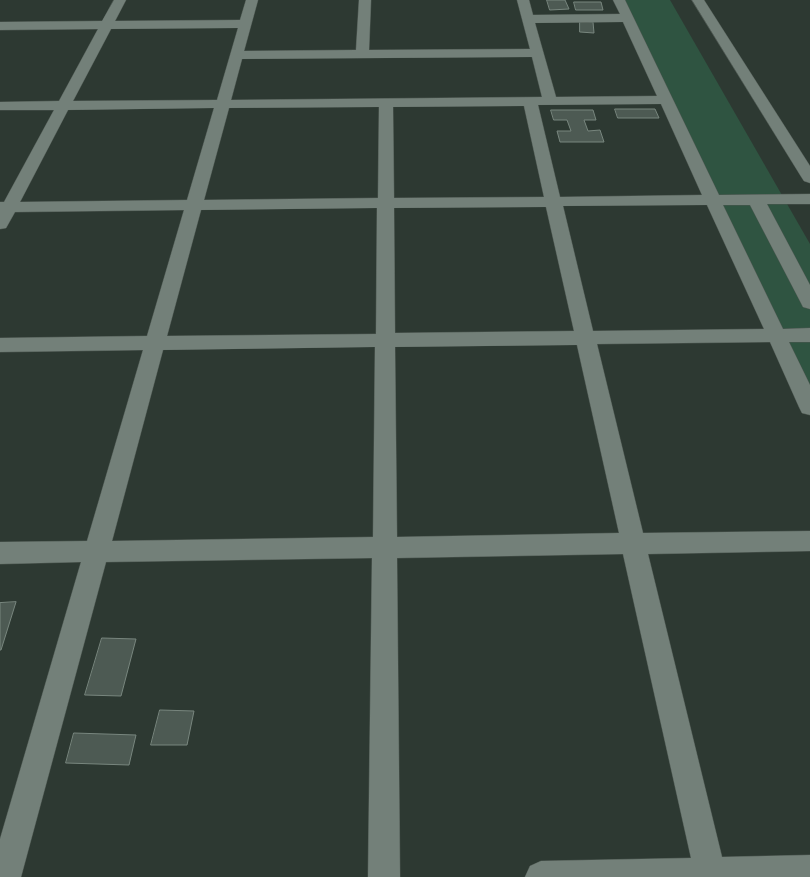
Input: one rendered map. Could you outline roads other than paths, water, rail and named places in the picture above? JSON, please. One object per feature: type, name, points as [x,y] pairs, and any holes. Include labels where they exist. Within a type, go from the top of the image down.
[{"type":"street","points":[[0,224],[5,207],[64,105],[120,0]]},
{"type":"street","points":[[5,877],[252,0]]},
{"type":"street","points":[[362,54],[365,0]]},
{"type":"street","points":[[523,0],[537,53],[540,101],[554,202],[710,875]]},
{"type":"street","points":[[619,0],[810,407]]},
{"type":"street","points":[[698,0],[810,178]]},
{"type":"street","points":[[528,19],[628,18]]},
{"type":"street","points":[[0,26],[246,24]]},
{"type":"street","points":[[237,55],[537,53]]},
{"type":"street","points":[[0,106],[666,100]]},
{"type":"street","points":[[384,877],[386,102]]},
{"type":"street","points":[[5,207],[810,199]]},
{"type":"street","points":[[756,200],[810,303]]},
{"type":"street","points":[[0,345],[810,335]]},
{"type":"street","points":[[0,553],[810,541]]},
{"type":"street","points":[[541,877],[710,875],[810,871]]}]
